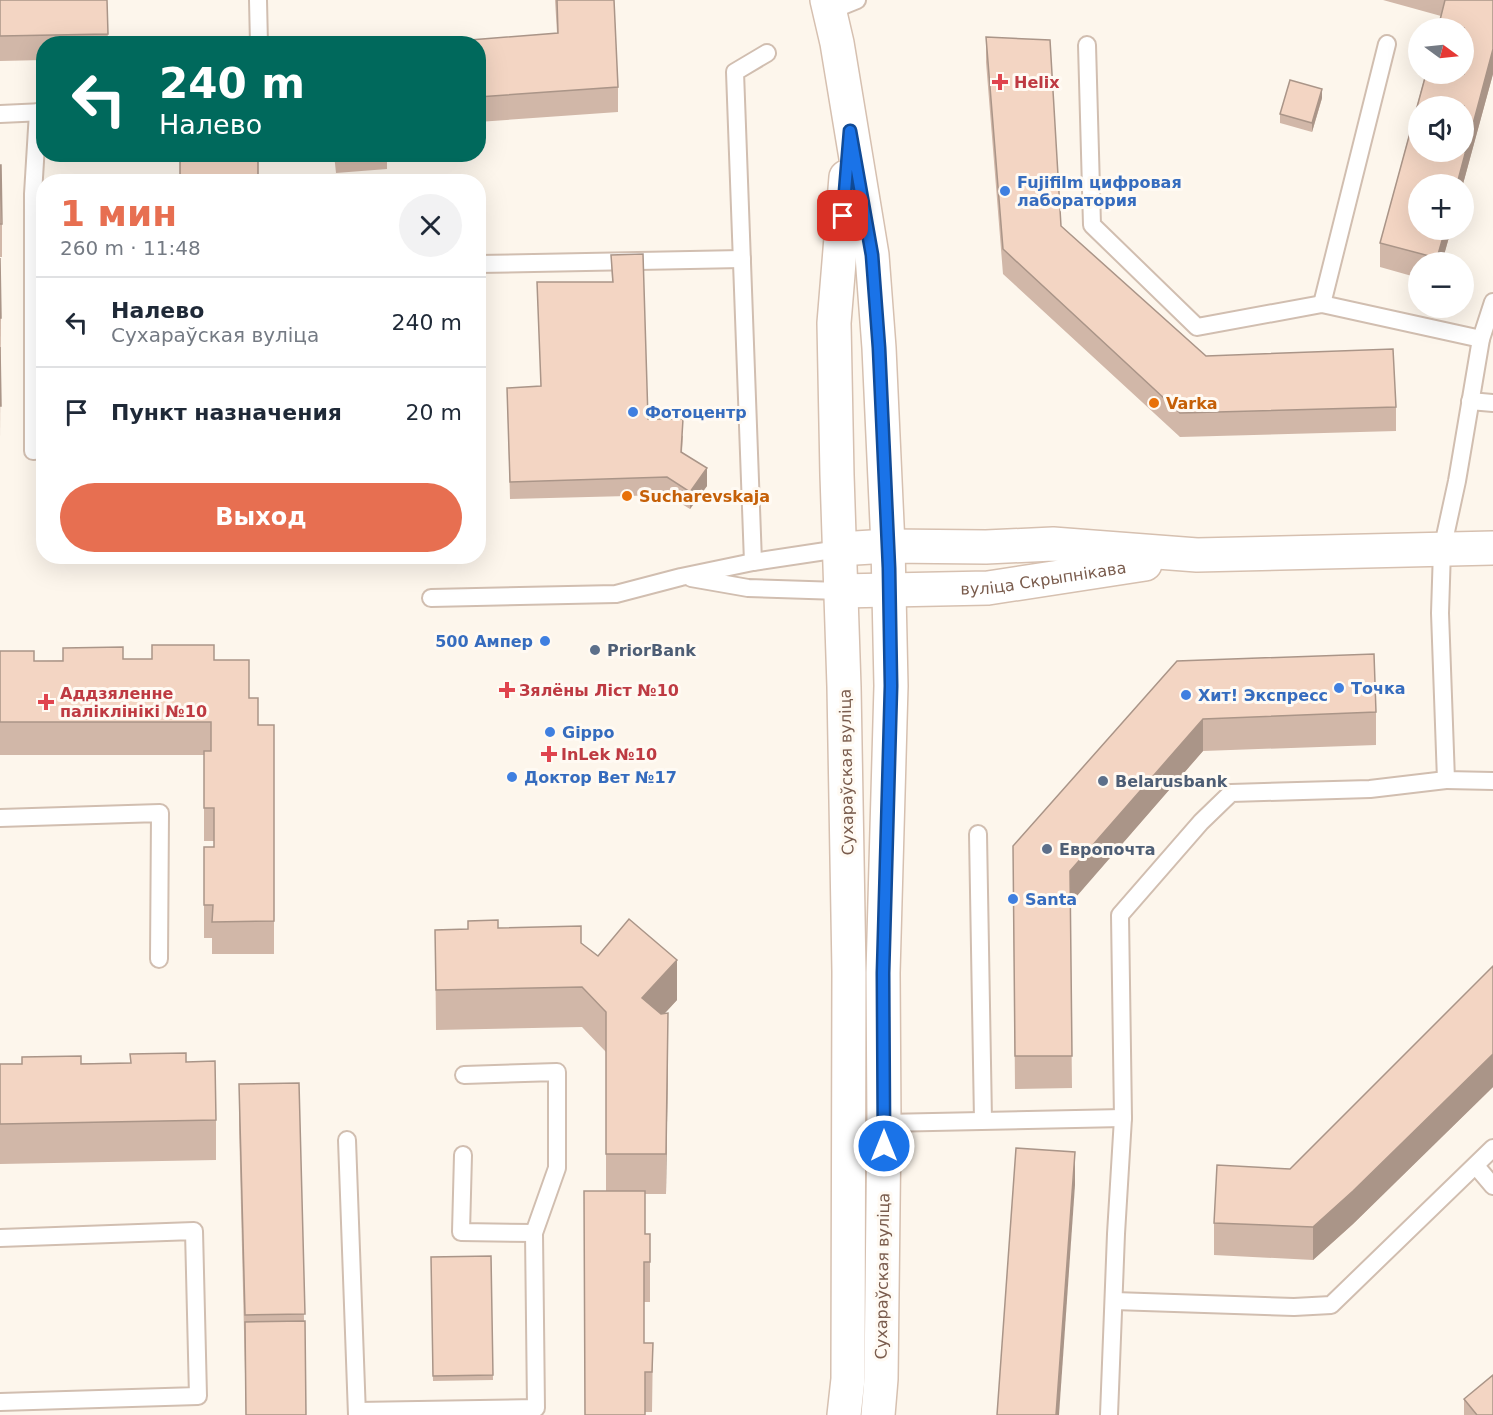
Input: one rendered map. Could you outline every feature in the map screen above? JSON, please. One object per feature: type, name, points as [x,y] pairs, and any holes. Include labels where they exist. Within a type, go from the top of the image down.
[{"type":"main road","name":"Сухараўская вуліца","points":[[838,4],[837,43],[872,255],[879,348],[890,590],[891,686],[883,973],[881,1379],[878,1415]]},
{"type":"main road","name":"Сухараўская вуліца","points":[[844,1415],[848,1379],[849,972],[834,323],[850,131]]},
{"type":"main road","name":"вуліца Скрыпнікава","points":[[839,549],[888,546],[986,547],[1053,544],[1197,555],[1493,548]]},
{"type":"main road","name":"вуліца Скрыпнікава","points":[[840,591],[988,588],[1197,555]]},
{"type":"lane","points":[[258,0],[259,36]]},
{"type":"lane","points":[[1322,304],[1387,44]]},
{"type":"lane","points":[[1087,45],[1092,225],[1197,327],[1322,304],[1481,339]]},
{"type":"lane","points":[[753,562],[735,72],[767,53]]},
{"type":"lane","points":[[0,114],[36,112]]},
{"type":"lane","points":[[486,264],[742,260]]},
{"type":"lane","points":[[36,297],[33,451],[36,451]]},
{"type":"lane","points":[[1446,780],[1440,613],[1442,550],[1457,481],[1481,339],[1493,302]]},
{"type":"lane","points":[[1470,401],[1493,403]]},
{"type":"lane","points":[[430,598],[616,594],[753,562],[839,549]]},
{"type":"lane","points":[[681,577],[748,588],[840,591]]},
{"type":"lane","points":[[1109,1415],[1123,1118],[1120,915],[1201,822],[1231,793],[1370,789],[1446,780],[1493,781]]},
{"type":"lane","points":[[0,818],[160,813],[159,959]]},
{"type":"lane","points":[[978,834],[983,1120]]},
{"type":"lane","points":[[347,1140],[357,1413],[536,1408],[534,1233],[557,1168],[557,1072],[464,1075]]},
{"type":"lane","points":[[884,1123],[1123,1118]]},
{"type":"lane","points":[[1114,1301],[1294,1307],[1331,1305],[1493,1148]]},
{"type":"lane","points":[[463,1155],[461,1232],[534,1233]]},
{"type":"lane","points":[[1476,1166],[1493,1186]]},
{"type":"lane","points":[[0,1238],[194,1231],[198,1396],[0,1402]]},
{"type":"building","points":[[0,0],[107,0],[108,34],[0,36]]},
{"type":"building","points":[[557,0],[614,0],[618,87],[486,96],[486,39],[558,33]]},
{"type":"building","points":[[1445,0],[1493,0],[1493,49],[1474,120],[1474,96],[1420,96],[1423,84],[1474,84],[1474,18],[1440,18]]},
{"type":"building","points":[[986,37],[1050,40],[1061,226],[1206,356],[1393,349],[1396,407],[1180,413],[1003,249]]},
{"type":"building","points":[[1290,80],[1322,89],[1312,123],[1280,114]]},
{"type":"building","points":[[1408,140],[1408,162],[1463,162],[1460,174],[1408,174],[1408,240],[1442,240],[1439,252],[1414,252],[1380,243]]},
{"type":"building","points":[[180,162],[258,162],[258,174],[180,174]]},
{"type":"building","points":[[1,165],[2,224],[0,224]]},
{"type":"building","points":[[643,254],[648,419],[683,419],[681,452],[707,468],[690,492],[667,477],[510,482],[507,388],[541,386],[537,282],[613,282],[611,255]]},
{"type":"building","points":[[0,258],[1,318],[0,318]]},
{"type":"building","points":[[0,347],[1,406],[0,406]]},
{"type":"building","points":[[152,645],[214,645],[214,660],[249,660],[249,698],[258,698],[258,725],[274,725],[274,921],[212,922],[213,905],[204,905],[204,847],[214,847],[214,808],[204,808],[204,751],[211,751],[211,722],[0,722],[0,651],[34,651],[34,661],[63,661],[63,648],[123,647],[123,659],[152,659]]},
{"type":"building","points":[[1374,654],[1376,712],[1203,719],[1070,871],[1072,1056],[1015,1056],[1013,846],[1177,661]]},
{"type":"building","points":[[629,919],[677,960],[642,998],[661,1014],[668,1013],[666,1154],[606,1154],[606,1012],[582,987],[436,990],[435,930],[468,929],[468,921],[498,920],[498,928],[581,926],[581,943],[598,956]]},
{"type":"building","points":[[1493,966],[1493,1054],[1353,1191],[1313,1227],[1214,1223],[1217,1165],[1290,1169]]},
{"type":"building","points":[[186,1053],[186,1062],[215,1061],[216,1120],[0,1124],[0,1064],[22,1064],[22,1057],[81,1056],[81,1064],[131,1063],[130,1054]]},
{"type":"building","points":[[299,1083],[305,1314],[245,1315],[239,1084]]},
{"type":"building","points":[[1016,1148],[1075,1152],[1056,1415],[997,1415]]},
{"type":"building","points":[[584,1191],[645,1191],[645,1234],[650,1234],[650,1262],[644,1262],[644,1343],[653,1343],[652,1372],[645,1372],[645,1415],[585,1415]]},
{"type":"building","points":[[491,1256],[493,1375],[433,1376],[431,1257]]},
{"type":"building","points":[[305,1321],[306,1415],[246,1415],[245,1322]]},
{"type":"building","points":[[1493,1375],[1493,1415],[1477,1415],[1464,1399]]},
{"type":"place","name":"Helix","points":[[1000,82]]},
{"type":"place","name":"Fujifilm цифровая лаборатория","points":[[1005,191]]},
{"type":"place","name":"Varka","points":[[1154,403]]},
{"type":"place","name":"Фотоцентр","points":[[633,412]]},
{"type":"place","name":"Sucharevskaja","points":[[627,496]]},
{"type":"place","name":"500 Ампер","points":[[545,641]]},
{"type":"place","name":"PriorBank","points":[[595,650]]},
{"type":"place","name":"Точка","points":[[1339,688]]},
{"type":"place","name":"Зялёны Ліст №10","points":[[507,690]]},
{"type":"place","name":"Хит! Экспресс","points":[[1186,695]]},
{"type":"place","name":"Аддзяленне паліклінікі №10","points":[[46,702]]},
{"type":"place","name":"Gippo","points":[[550,732]]},
{"type":"place","name":"InLek №10","points":[[549,754]]},
{"type":"place","name":"Доктор Вет №17","points":[[512,777]]},
{"type":"place","name":"Belarusbank","points":[[1103,781]]},
{"type":"place","name":"Европочта","points":[[1047,849]]},
{"type":"place","name":"Santa","points":[[1013,899]]},
{"type":"route","points":[[843,216],[850,131],[872,255],[879,348],[889,568],[891,686],[883,973],[884,1146]]}]
